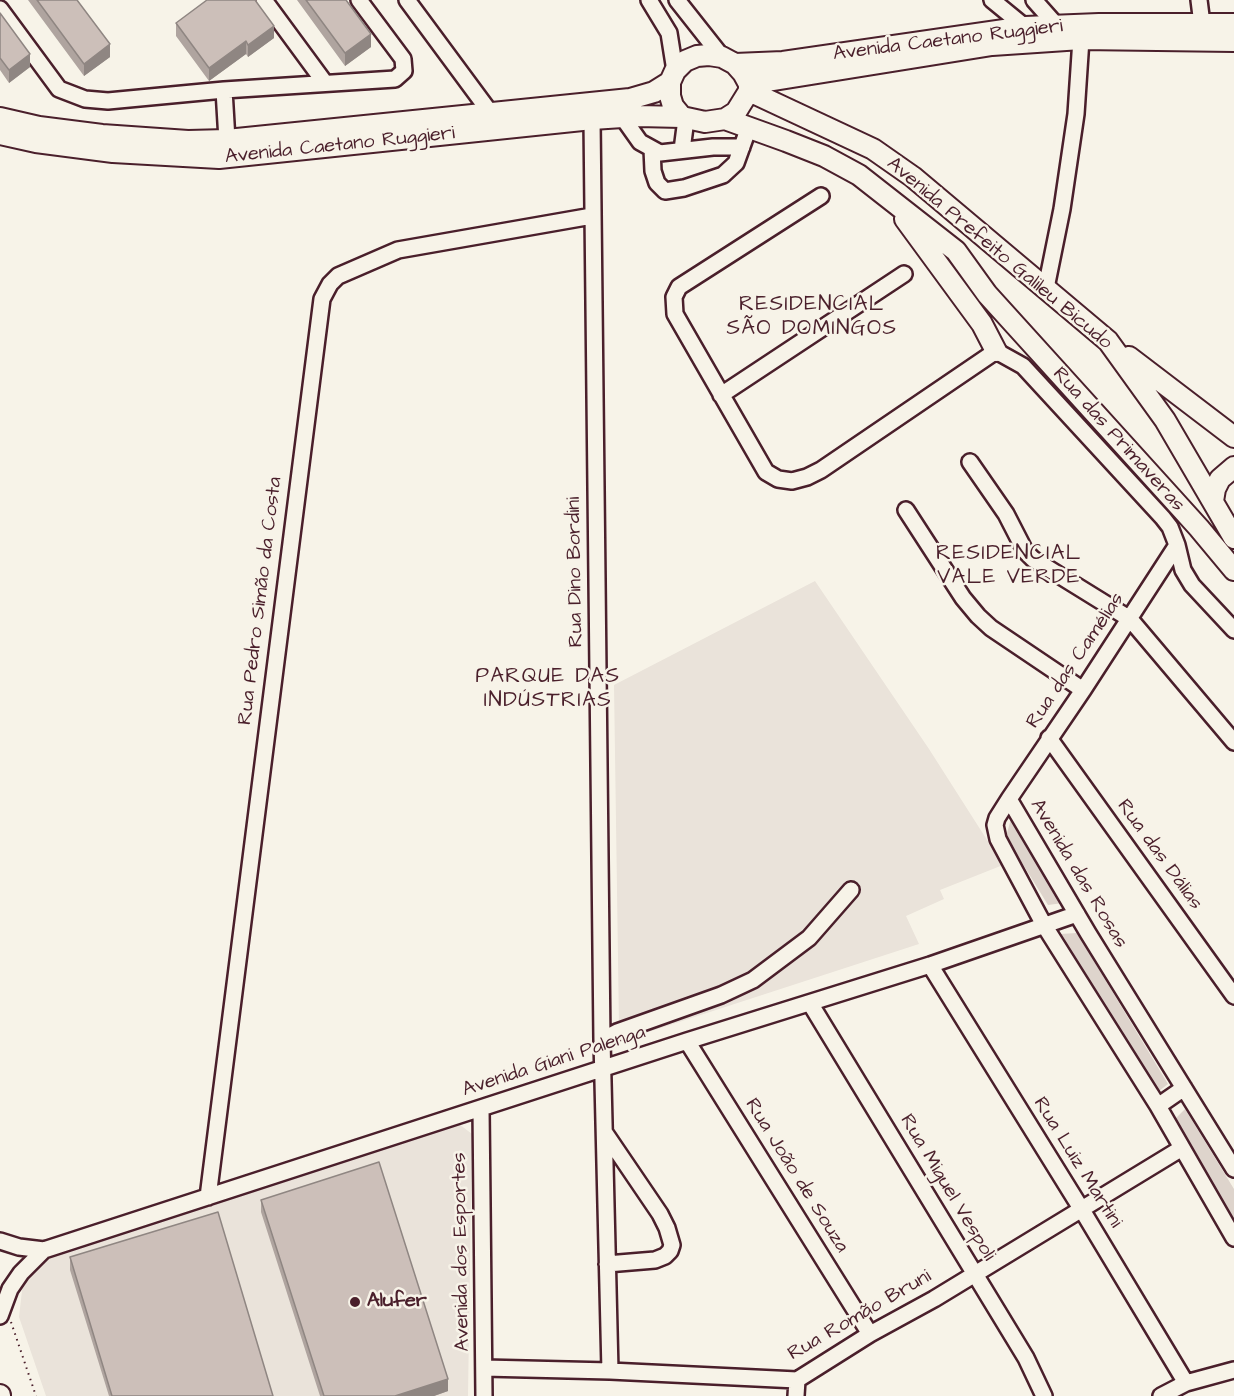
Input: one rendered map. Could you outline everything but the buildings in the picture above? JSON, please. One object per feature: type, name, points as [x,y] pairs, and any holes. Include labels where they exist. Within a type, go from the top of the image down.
[{"type":"main road","name":"Avenida Caetano Ruggieri","points":[[728,61],[783,62],[1025,27],[1234,24]]},
{"type":"main road","name":"Avenida Caetano Ruggieri","points":[[749,88],[992,45],[1081,39],[1234,40]]},
{"type":"main road","points":[[709,55],[728,61],[743,73],[749,88],[745,101],[736,112],[725,119],[705,122],[684,118],[673,106],[670,96],[672,76],[685,61],[697,56],[709,55]]},
{"type":"main road","name":"Avenida Caetano Ruggieri","points":[[0,118],[39,127],[102,135],[188,141],[227,140],[492,115],[630,99],[654,92],[672,76]]},
{"type":"main road","name":"Avenida Prefeito Galileu Bicudo","points":[[749,88],[873,149],[913,177],[1108,341],[1165,420],[1234,538]]},
{"type":"main road","name":"Avenida Caetano Ruggieri","points":[[0,134],[36,142],[113,152],[219,158],[592,119],[684,118]]},
{"type":"main road","points":[[725,119],[824,156],[859,175],[956,250],[987,294],[1199,528],[1234,570]]},
{"type":"main road","points":[[889,197],[982,324],[996,351]]},
{"type":"main road","points":[[1108,341],[1234,437]]},
{"type":"main road","points":[[1213,501],[1215,489],[1221,478],[1234,467]]},
{"type":"street","points":[[264,0],[325,83]]},
{"type":"street","points":[[0,9],[59,89],[85,99],[108,101],[395,78],[404,71],[403,59],[359,0]]},
{"type":"street","points":[[407,0],[492,115]]},
{"type":"street","points":[[649,0],[669,33],[672,76]]},
{"type":"street","points":[[678,0],[728,61]]},
{"type":"street","points":[[992,0],[1025,27]]},
{"type":"street","points":[[1034,0],[1057,26]]},
{"type":"street","points":[[1199,0],[1202,24]]},
{"type":"street","points":[[1046,288],[1062,208],[1076,114],[1081,39]]},
{"type":"street","points":[[224,90],[227,140]]},
{"type":"street","points":[[623,117],[640,142],[660,153],[713,147],[742,147]]},
{"type":"street","points":[[682,150],[684,118]]},
{"type":"street","name":"Rua Dino Bordini","points":[[592,119],[602,1040],[610,1371]]},
{"type":"street","points":[[652,149],[653,171],[657,183],[665,191],[684,188],[723,174],[736,163],[749,127]]},
{"type":"street","points":[[821,196],[679,287],[674,297],[675,314],[766,472],[778,479],[792,481],[807,477],[996,351]]},
{"type":"street","name":"Rua Pedro Simão da Costa","points":[[208,1197],[322,299],[330,284],[338,276],[398,250],[592,216]]},
{"type":"street","points":[[721,395],[904,274]]},
{"type":"street","name":"Rua das Primaveras","points":[[996,351],[1023,366],[1170,527],[1183,570],[1192,585],[1234,630]]},
{"type":"street","points":[[970,462],[1006,514],[1025,551],[1033,560],[1130,619],[1234,742]]},
{"type":"street","points":[[906,510],[963,598],[978,616],[991,628],[1083,690]]},
{"type":"street","name":"Rua das Camélias","points":[[1009,799],[1177,545]]},
{"type":"street","name":"Rua das Dálias","points":[[1049,738],[1234,996]]},
{"type":"street","name":"Avenida das Rosas","points":[[1234,1169],[1009,799],[997,818],[996,833],[1044,925],[1158,1106],[1234,1238]]},
{"type":"street","points":[[602,1040],[617,1032],[721,995],[753,980],[809,938],[851,890]]},
{"type":"street","name":"Avenida Giani Palenga","points":[[44,1250],[687,1041],[930,965],[1077,914]]},
{"type":"street","name":"Rua Luiz Martini","points":[[930,965],[1186,1383]]},
{"type":"street","name":"Rua Miguel Vespoli","points":[[810,1004],[1026,1358],[1044,1396]]},
{"type":"street","name":"Rua João de Souza","points":[[687,1041],[870,1334]]},
{"type":"street","points":[[1158,1106],[1184,1088]]},
{"type":"street","name":"Avenida dos Esportes","points":[[481,1108],[484,1396]]},
{"type":"street","points":[[605,1133],[660,1214],[672,1245],[665,1256],[655,1260],[607,1264]]},
{"type":"street","name":"Rua Romão Bruni","points":[[484,1368],[610,1371],[797,1380],[1182,1148]]},
{"type":"street","points":[[0,1241],[18,1247],[44,1250]]},
{"type":"street","points":[[1,1313],[10,1289],[21,1273],[44,1250]]},
{"type":"street","points":[[1161,1396],[1186,1383],[1234,1370]]},
{"type":"street","points":[[796,1396],[797,1380]]},
{"type":"path","points":[[1,1313],[10,1317],[36,1396]]},
{"type":"shaded area","points":[[815,581],[929,749],[1003,865],[940,890],[944,899],[906,916],[919,944],[636,1036],[625,1034],[619,1027],[614,685]]},
{"type":"shaded area","points":[[1011,819],[1063,903],[1048,905],[1008,840],[1007,833]]},
{"type":"shaded area","points":[[1077,933],[1168,1084],[1159,1091],[1060,934]]},
{"type":"shaded area","points":[[1185,1109],[1234,1189],[1234,1222],[1175,1119]]},
{"type":"shaded area","points":[[459,1124],[472,1134],[468,1396],[46,1396],[19,1317],[23,1282],[43,1260]]},
{"type":"place","name":"Alufer","points":[[355,1302]]},
{"type":"district","name":"RESIDENCIAL SÃO DOMINGOS","points":[[812,318]]},
{"type":"district","name":"RESIDENCIAL VALE VERDE","points":[[1009,567]]},
{"type":"district","name":"PARQUE DAS INDÚSTRIAS","points":[[548,690]]}]
